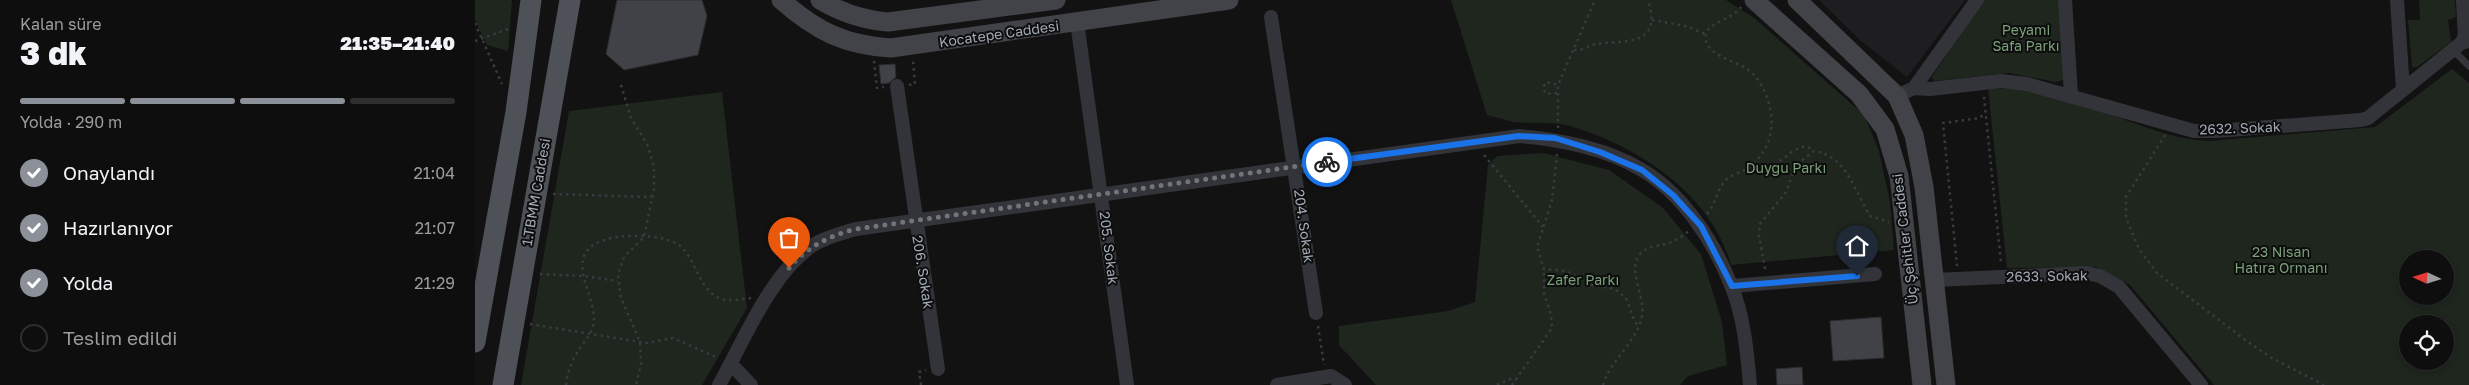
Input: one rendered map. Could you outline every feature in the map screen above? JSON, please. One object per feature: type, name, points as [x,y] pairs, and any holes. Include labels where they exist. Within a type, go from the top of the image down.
[{"type":"main road","points":[[475,342],[529,22],[531,0]]},
{"type":"main road","name":"1.TBMM Caddesi","points":[[503,385],[570,0]]},
{"type":"main road","name":"Kocatepe Caddesi","points":[[781,0],[819,30],[836,38],[872,47],[911,46],[1229,0]]},
{"type":"main road","name":"Kocatepe Caddesi","points":[[820,0],[844,13],[888,22],[1056,0]]},
{"type":"main road","name":"Üç Şehitler Caddesi","points":[[1754,0],[1859,94],[1885,129],[1899,176],[1921,385]]},
{"type":"main road","name":"Üç Şehitler Caddesi","points":[[1797,0],[1897,96],[1914,135],[1943,279],[1946,385]]},
{"type":"street","points":[[1914,88],[1977,0]]},
{"type":"street","points":[[2065,0],[2071,95]]},
{"type":"street","points":[[2397,0],[2403,90]]},
{"type":"street","points":[[2462,43],[2463,0]]},
{"type":"street","name":"204. Sokak","points":[[1271,18],[1316,313]]},
{"type":"street","name":"205. Sokak","points":[[1077,22],[1127,385]]},
{"type":"street","name":"2632. Sokak","points":[[1897,96],[1914,88],[1930,89],[2001,81],[2027,84],[2071,95],[2171,126],[2194,131],[2353,122],[2369,118],[2462,43]]},
{"type":"street","name":"206. Sokak","points":[[897,86],[915,221],[938,369]]},
{"type":"street","points":[[719,385],[768,296],[797,259],[814,245],[835,235],[856,229],[1519,136],[1558,139],[1600,152],[1642,170],[1673,195],[1699,224],[1732,286],[1745,336],[1750,385]]},
{"type":"street","name":"2633. Sokak","points":[[1943,279],[2086,273],[2110,280],[2119,287],[2201,385]]},
{"type":"street","points":[[1732,286],[1875,274]]},
{"type":"street","points":[[731,364],[751,385]]},
{"type":"street","points":[[1277,385],[1326,376],[1337,378],[1345,385]]},
{"type":"lane","points":[[2462,43],[2469,66]]},
{"type":"path","points":[[1512,385],[1552,328],[1551,315],[1544,293],[1544,269],[1537,247],[1553,200],[1558,139],[1558,85],[1595,0]]},
{"type":"path","points":[[1574,50],[1578,51],[1594,44],[1629,42],[1642,37],[1651,20],[1648,0]]},
{"type":"path","points":[[1706,35],[1715,25],[1737,12],[1745,0]]},
{"type":"path","points":[[1603,385],[1610,366],[1639,326],[1643,313],[1636,274],[1636,263],[1639,255],[1647,249],[1677,240],[1699,224],[1714,206],[1718,191],[1726,180],[1750,167],[1767,144],[1770,135],[1770,106],[1756,77],[1746,68],[1723,59],[1714,52],[1706,35],[1686,26],[1651,20]]},
{"type":"path","points":[[475,41],[529,22]]},
{"type":"path","points":[[475,23],[504,88]]},
{"type":"path","points":[[911,46],[915,84]]},
{"type":"path","points":[[872,47],[877,88]]},
{"type":"path","points":[[1558,85],[1546,82],[1543,88],[1546,94],[1558,93]]},
{"type":"path","points":[[1983,83],[2002,277]]},
{"type":"path","points":[[621,85],[631,118],[647,144],[654,166],[653,197],[644,237],[625,257],[618,274],[621,298],[640,342],[641,364],[636,385]]},
{"type":"path","points":[[1943,279],[1951,273],[1957,272],[1943,124],[1980,118],[1986,111]]},
{"type":"path","points":[[2171,126],[2126,197],[2126,218],[2139,249],[2157,273],[2248,342],[2272,358],[2324,385]]},
{"type":"path","points":[[1482,140],[1482,153],[1543,227]]},
{"type":"path","points":[[1750,167],[1755,170],[1774,165],[1803,146],[1810,146],[1814,151]]},
{"type":"path","points":[[1768,283],[1759,235],[1759,224],[1787,191],[1795,166],[1814,151],[1825,152],[1837,162],[1870,216],[1895,223],[1904,221]]},
{"type":"path","points":[[536,194],[653,197]]},
{"type":"path","points":[[566,385],[567,375],[577,353],[590,334],[594,317],[582,268],[585,253],[599,240],[617,236],[665,239],[678,245],[687,253],[708,290],[717,298],[729,300],[768,296]]},
{"type":"path","points":[[1544,269],[1566,271],[1592,285],[1615,289],[1626,298],[1635,322],[1639,326]]},
{"type":"path","points":[[522,273],[584,276],[618,281]]},
{"type":"path","points":[[1316,313],[1326,376]]},
{"type":"path","points":[[514,321],[646,343],[673,338],[731,364]]},
{"type":"path","points":[[1497,385],[1511,379],[1516,380]]},
{"type":"shaded area","points":[[1819,0],[1965,0],[1907,77],[1861,41]]},
{"type":"green space","points":[[475,0],[512,0],[508,51],[487,45],[475,20]]},
{"type":"green space","name":"Duygu Parkı","points":[[1451,0],[1726,0],[1753,17],[1864,115],[1879,151],[1890,202],[1894,250],[1731,265],[1721,239],[1707,216],[1669,176],[1646,160],[1621,146],[1570,126],[1513,122],[1487,115]]},
{"type":"green space","name":"Peyami Safa Parkı","points":[[1984,0],[2061,0],[2067,74],[2063,80],[2056,82],[2009,73],[1935,81],[1931,78]]},
{"type":"green space","points":[[2419,0],[2455,0],[2456,17],[2448,20],[2451,42],[2417,67],[2412,67],[2408,20],[2420,20]]},
{"type":"green space","name":"23 Nisan Hatıra Ormanı","points":[[2452,69],[2469,83],[2469,385],[2214,385],[2130,285],[2096,267],[2007,268],[1988,88],[2042,91],[2169,134],[2209,141],[2375,127]]},
{"type":"green space","points":[[722,92],[747,308],[702,385],[521,385],[569,111]]},
{"type":"green space","name":"Zafer Parkı","points":[[1543,153],[1609,170],[1663,208],[1701,254],[1722,322],[1727,365],[1688,376],[1680,385],[1376,385],[1339,345],[1339,326],[1448,311],[1475,302],[1488,165],[1497,156]]},
{"type":"building","points":[[617,0],[702,0],[707,16],[698,55],[624,70],[606,54]]},
{"type":"building","points":[[895,64],[896,77],[889,83],[881,84],[879,65]]},
{"type":"building","points":[[1881,317],[1884,358],[1833,361],[1830,321]]},
{"type":"building","points":[[1802,367],[1803,385],[1777,385],[1776,369]]},
{"type":"way so far","points":[[789,268],[814,245],[835,235],[856,229],[1327,162]]},
{"type":"route","points":[[1327,162],[1519,136],[1555,138],[1600,152],[1642,170],[1673,195],[1701,226],[1732,286],[1857,276]]}]
